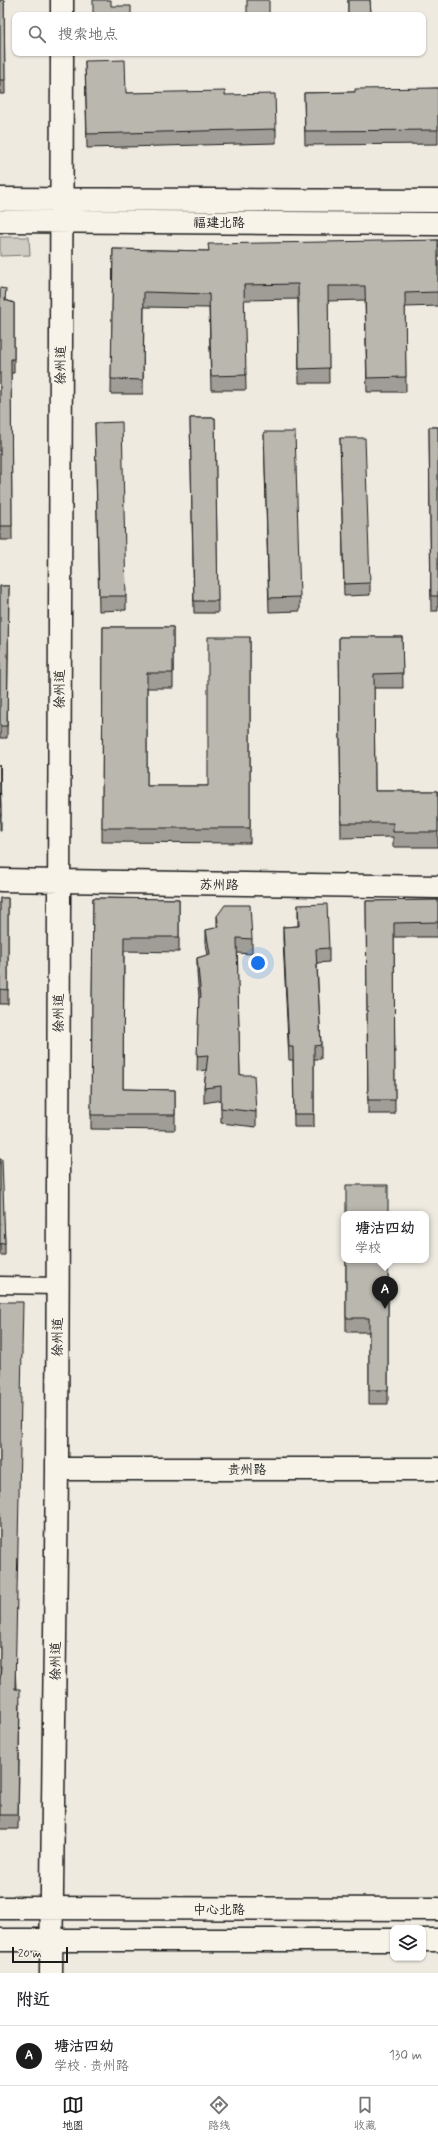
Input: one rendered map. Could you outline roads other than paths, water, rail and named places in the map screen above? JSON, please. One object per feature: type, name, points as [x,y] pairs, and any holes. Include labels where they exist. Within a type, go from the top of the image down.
[{"type":"street","points":[[62,0],[62,12]]},
{"type":"street","name":"徐州道","points":[[51,1973],[53,1908],[57,1469],[62,56]]},
{"type":"street","name":"福建北路","points":[[0,199],[438,201]]},
{"type":"street","name":"福建北路","points":[[0,221],[438,224]]},
{"type":"street","name":"苏州路","points":[[0,880],[438,887]]},
{"type":"street","points":[[0,1285],[57,1286]]},
{"type":"street","name":"贵州路","points":[[57,1469],[438,1469]]},
{"type":"street","name":"中心北路","points":[[0,1908],[438,1909]]},
{"type":"street","points":[[0,1940],[390,1940]]},
{"type":"street","points":[[426,1940],[438,1940]]},
{"type":"place","name":"塘沽四幼","points":[[385,1309]]}]
